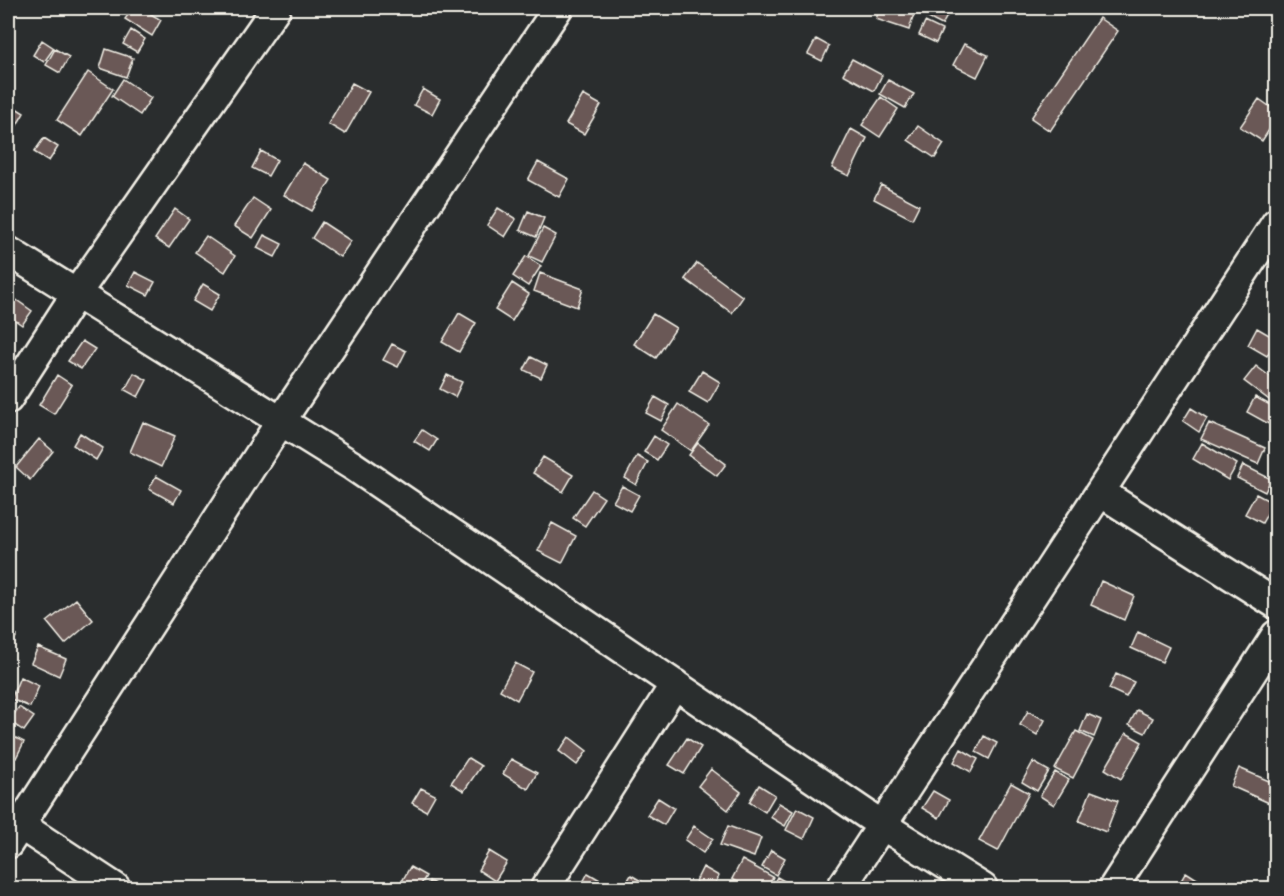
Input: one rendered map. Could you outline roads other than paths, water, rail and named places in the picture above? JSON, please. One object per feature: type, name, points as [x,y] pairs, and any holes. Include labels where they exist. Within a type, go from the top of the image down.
[{"type":"street","points":[[8,399],[76,294],[276,8]]},
{"type":"street","points":[[116,888],[12,829],[281,421],[558,8]]},
{"type":"street","points":[[841,888],[1276,223]]},
{"type":"street","points":[[8,251],[353,466],[882,825],[983,888]]},
{"type":"street","points":[[1100,492],[1276,604]]},
{"type":"street","points":[[1113,888],[1276,635]]},
{"type":"street","points":[[545,888],[675,684]]}]
